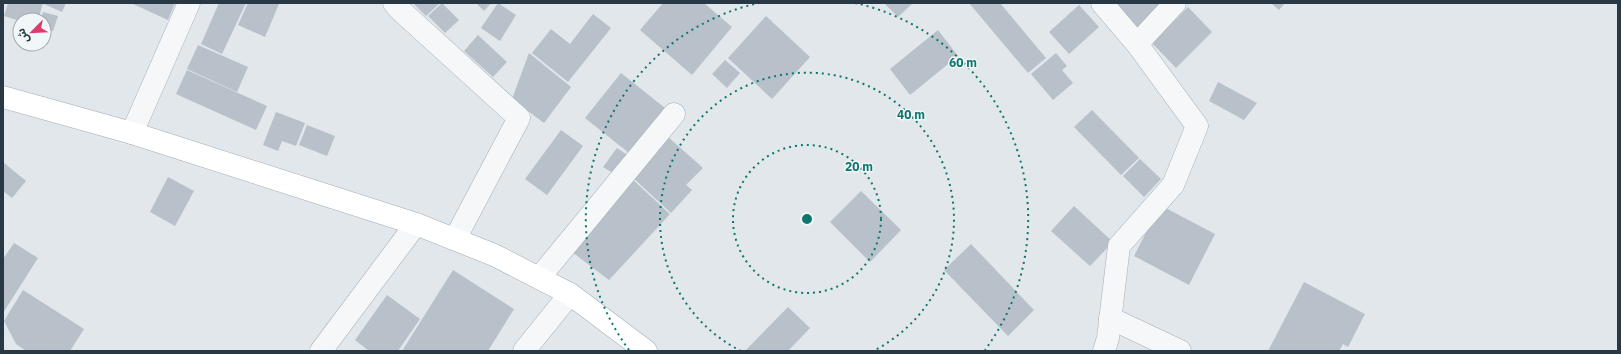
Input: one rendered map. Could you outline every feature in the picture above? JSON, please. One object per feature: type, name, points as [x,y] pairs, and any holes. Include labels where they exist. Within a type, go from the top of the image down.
[{"type":"main road","points":[[3,97],[132,133],[416,224],[454,239],[494,255],[570,294],[646,351]]},
{"type":"street","points":[[132,133],[189,3]]},
{"type":"street","points":[[394,3],[518,118],[454,239]]},
{"type":"street","points":[[1102,3],[1137,44],[1197,126],[1173,185],[1119,246],[1108,338],[1104,351]]},
{"type":"street","points":[[1137,44],[1176,3]]},
{"type":"street","points":[[539,278],[674,114]]},
{"type":"street","points":[[321,351],[416,224]]},
{"type":"street","points":[[524,351],[570,294]]},
{"type":"street","points":[[1110,318],[1180,351]]},
{"type":"building","points":[[8,3],[43,3],[40,12],[12,12],[12,18],[4,16]]},
{"type":"building","points":[[66,3],[62,12],[44,4]]},
{"type":"building","points":[[133,3],[175,3],[168,20]]},
{"type":"building","points":[[219,3],[246,3],[222,54],[201,44]]},
{"type":"building","points":[[248,3],[279,4],[265,37],[238,25]]},
{"type":"building","points":[[413,3],[440,3],[426,16]]},
{"type":"building","points":[[442,3],[459,20],[445,33],[428,16]]},
{"type":"building","points":[[491,3],[484,11],[477,4]]},
{"type":"building","points":[[498,3],[516,15],[500,41],[481,28]]},
{"type":"building","points":[[663,3],[704,3],[732,27],[692,75],[640,30]]},
{"type":"building","points":[[884,3],[913,3],[898,17]]},
{"type":"building","points":[[969,3],[1000,3],[1046,58],[1028,73]]},
{"type":"building","points":[[1112,3],[1163,3],[1137,29]]},
{"type":"building","points":[[1271,3],[1285,3],[1279,10]]},
{"type":"building","points":[[1079,5],[1099,27],[1069,54],[1049,32]]},
{"type":"building","points":[[1188,7],[1212,32],[1176,68],[1152,43]]},
{"type":"building","points":[[52,14],[58,16],[52,31]]},
{"type":"building","points":[[593,14],[611,28],[568,82],[532,53],[551,29],[570,44]]},
{"type":"building","points":[[766,16],[810,57],[772,99],[728,58]]},
{"type":"building","points":[[938,30],[958,56],[910,95],[890,69]]},
{"type":"building","points":[[478,35],[507,62],[493,77],[464,51]]},
{"type":"building","points":[[198,45],[248,67],[237,92],[187,69]]},
{"type":"building","points":[[529,53],[571,87],[544,123],[512,99]]},
{"type":"building","points":[[1056,53],[1067,66],[1062,70],[1073,83],[1053,100],[1031,74]]},
{"type":"building","points":[[725,60],[740,73],[727,88],[712,74]]},
{"type":"building","points":[[187,70],[267,106],[256,130],[176,94]]},
{"type":"building","points":[[621,73],[665,108],[629,153],[585,118]]},
{"type":"building","points":[[1218,82],[1257,103],[1244,120],[1209,101]]},
{"type":"building","points":[[1092,110],[1139,158],[1121,175],[1074,127]]},
{"type":"building","points":[[276,112],[305,123],[296,146],[282,141],[278,151],[263,145]]},
{"type":"building","points":[[307,125],[335,136],[327,156],[299,145]]},
{"type":"building","points":[[561,130],[583,146],[547,195],[525,179]]},
{"type":"building","points":[[667,136],[703,168],[686,185],[692,190],[671,213],[631,176]]},
{"type":"building","points":[[617,148],[629,156],[616,175],[603,167]]},
{"type":"building","points":[[1140,159],[1161,179],[1144,197],[1123,176]]},
{"type":"building","points":[[3,162],[26,181],[12,198],[3,191]]},
{"type":"building","points":[[168,177],[194,191],[175,226],[150,212]]},
{"type":"building","points":[[631,178],[670,214],[609,280],[572,252]]},
{"type":"building","points":[[861,191],[901,230],[870,262],[830,222]]},
{"type":"building","points":[[1160,205],[1215,234],[1189,285],[1134,256]]},
{"type":"building","points":[[1074,206],[1113,242],[1090,266],[1051,231]]},
{"type":"building","points":[[14,243],[38,258],[3,313],[3,259]]},
{"type":"building","points":[[971,244],[1034,310],[1008,336],[944,270]]},
{"type":"building","points":[[453,270],[514,309],[488,351],[402,351]]},
{"type":"building","points":[[1304,282],[1365,314],[1348,347],[1343,344],[1339,351],[1268,351]]},
{"type":"building","points":[[23,290],[84,329],[70,351],[26,351],[16,344],[4,321]]},
{"type":"building","points":[[387,295],[420,319],[398,351],[369,351],[355,340]]},
{"type":"building","points":[[788,307],[810,328],[788,351],[745,351]]}]
